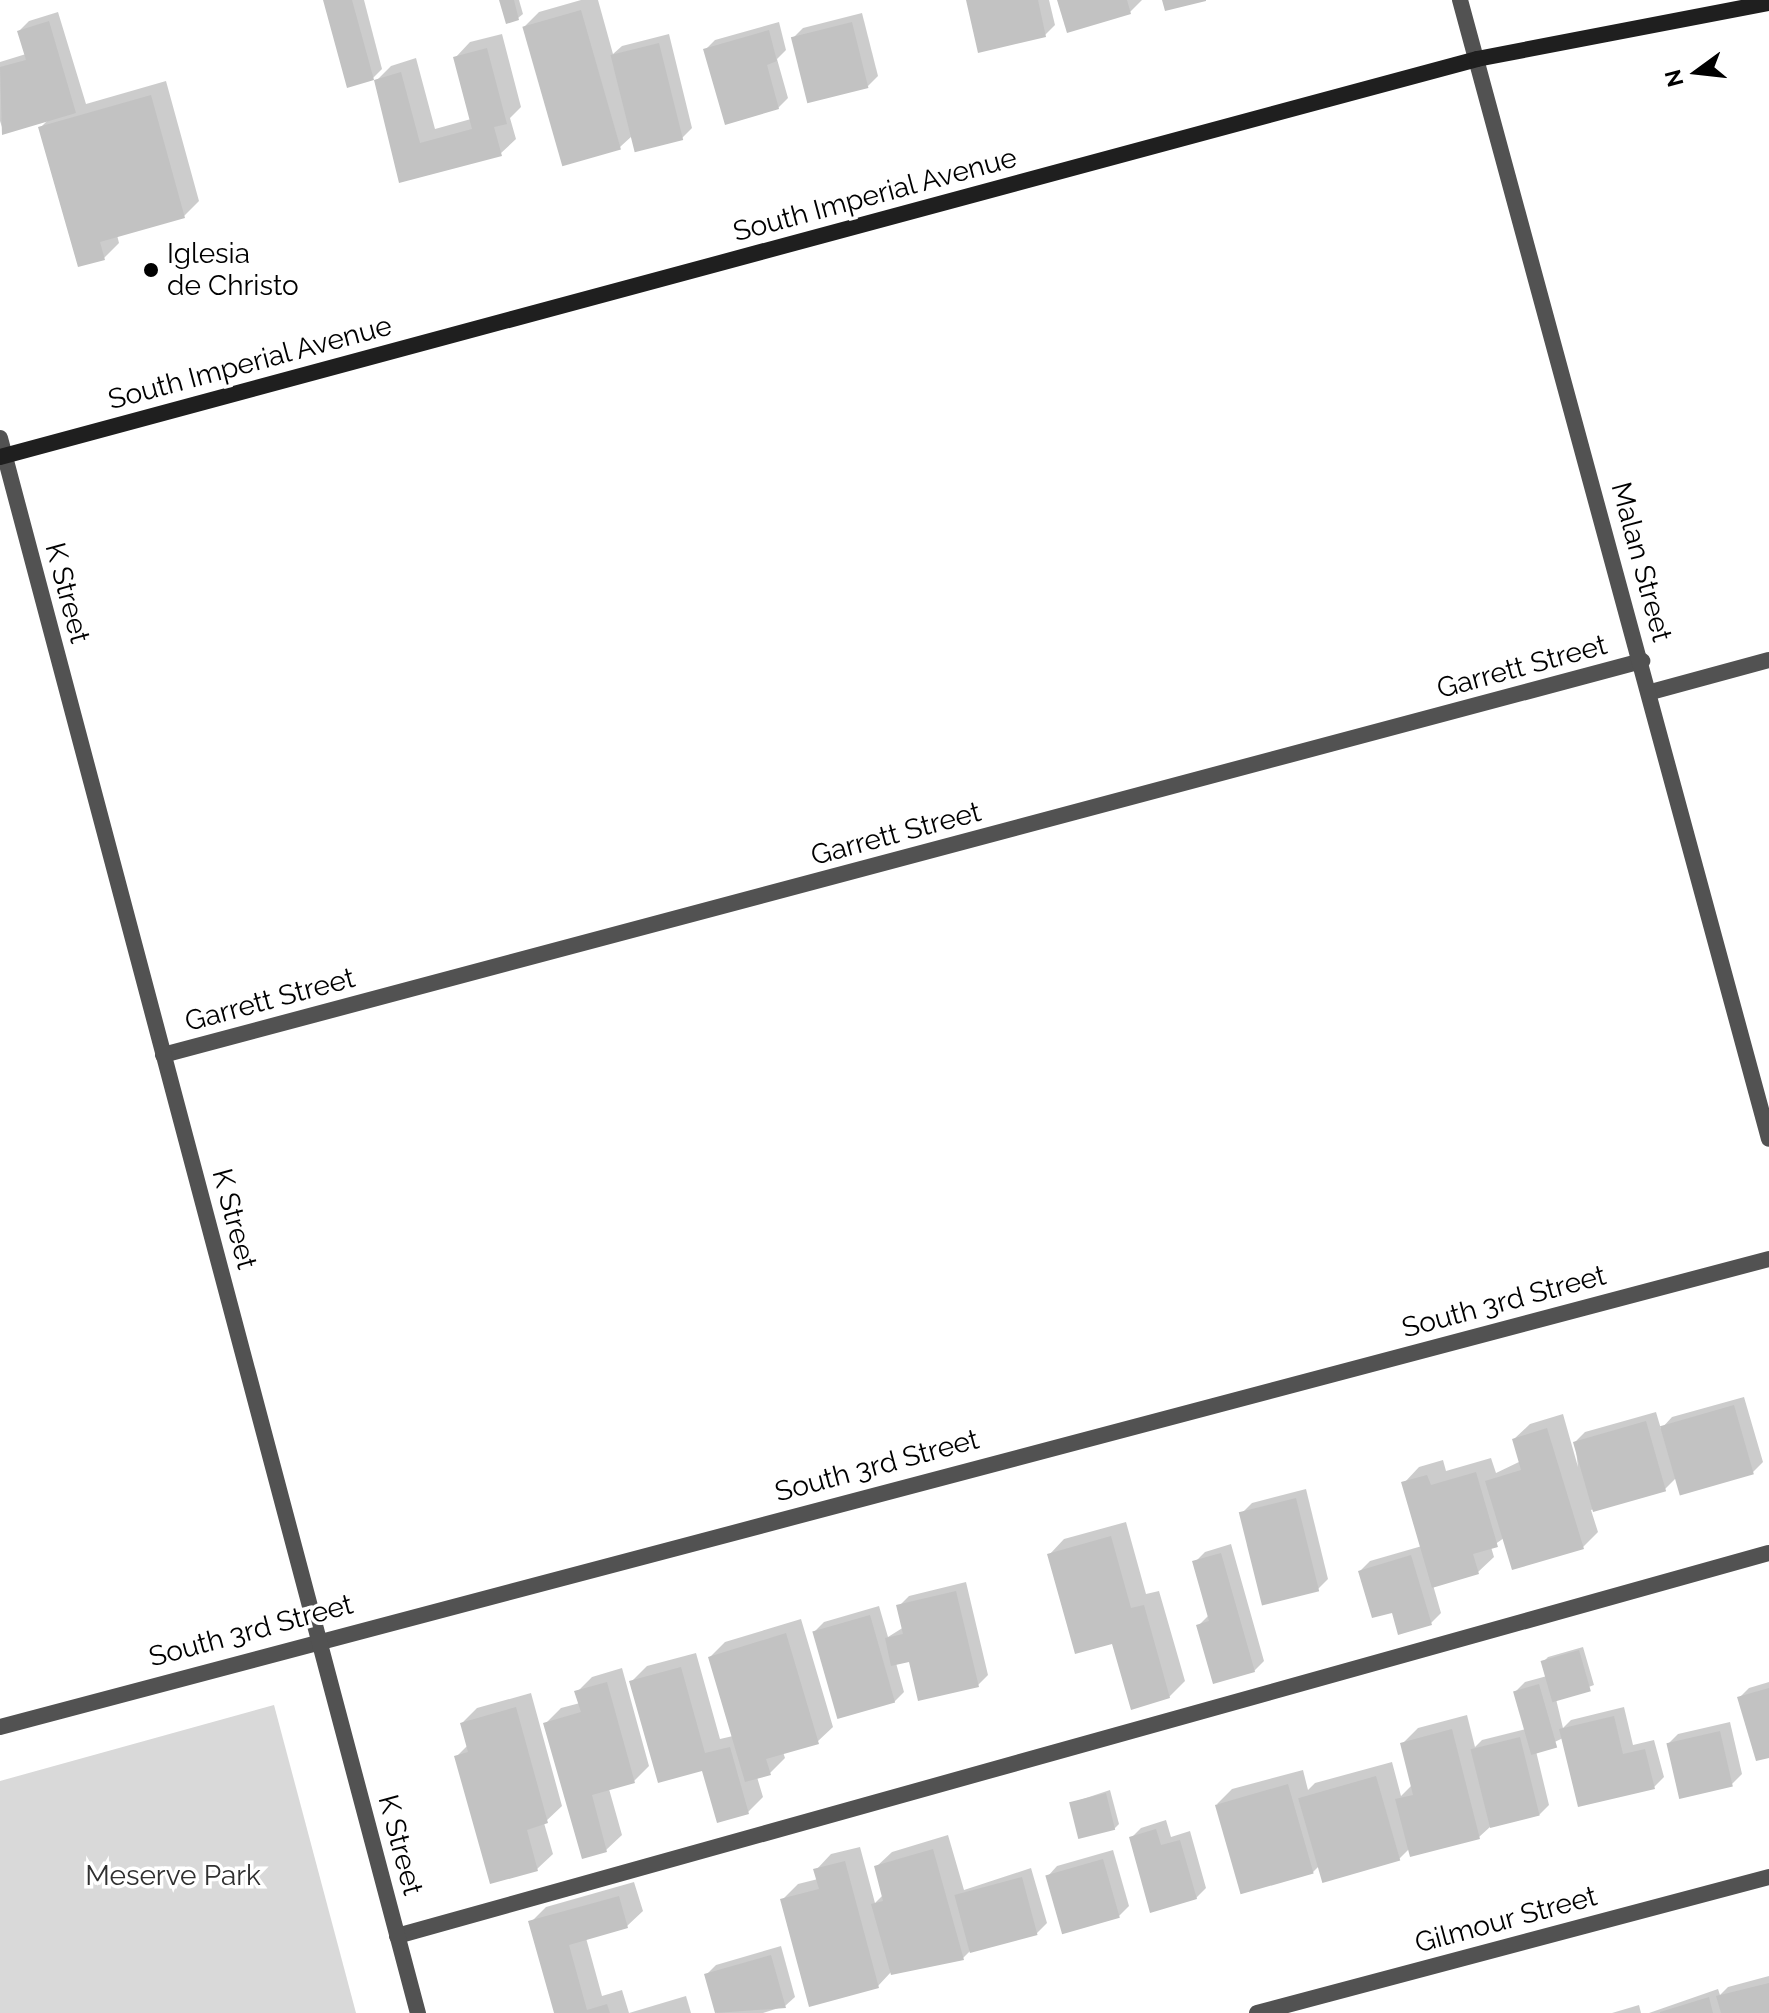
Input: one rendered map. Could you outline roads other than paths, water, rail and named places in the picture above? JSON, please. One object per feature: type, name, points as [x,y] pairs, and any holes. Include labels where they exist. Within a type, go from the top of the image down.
[{"type":"main road","name":"South Imperial Avenue","points":[[2,457],[1477,59],[1769,3]]},
{"type":"street","name":"Malan Street","points":[[1460,0],[1651,692],[1769,1139]]},
{"type":"street","name":"K Street","points":[[0,438],[2,457],[418,2013]]},
{"type":"street","points":[[1651,692],[1769,660]]},
{"type":"street","name":"Garrett Street","points":[[163,1055],[1642,661]]},
{"type":"street","name":"South 3rd Street","points":[[0,1727],[318,1639],[1769,1259]]},
{"type":"street","points":[[397,1936],[1769,1553]]},
{"type":"street","name":"Gilmour Street","points":[[1257,2013],[1769,1877]]},
{"type":"place","name":"Iglesia de Christo","points":[[151,270]]},
{"type":"park label","name":"Meserve Park","points":[[173,1876]]}]
